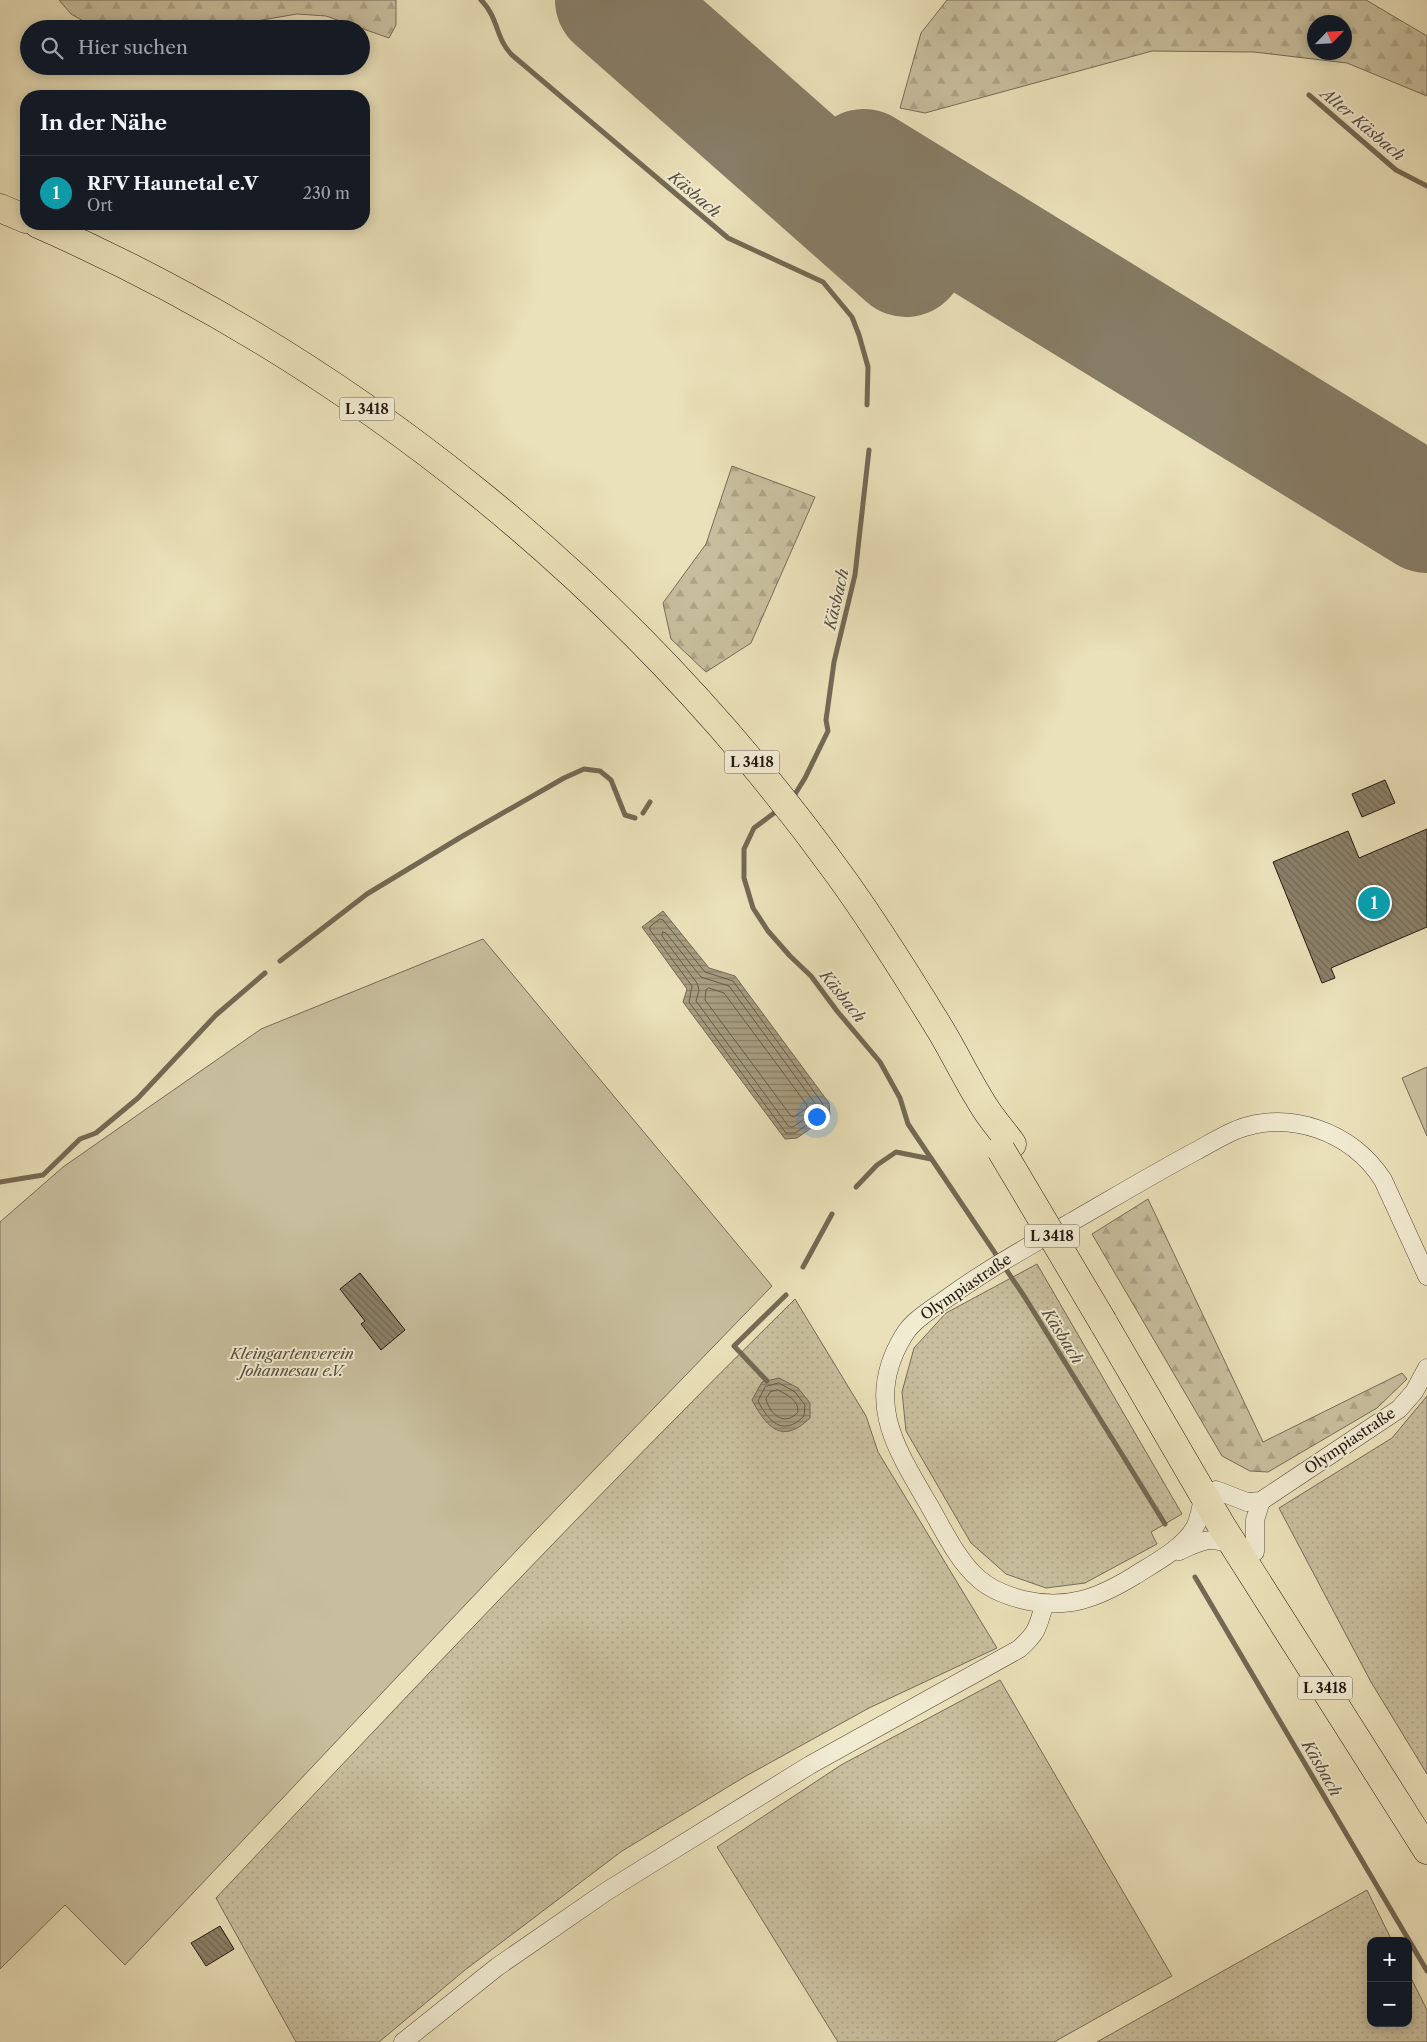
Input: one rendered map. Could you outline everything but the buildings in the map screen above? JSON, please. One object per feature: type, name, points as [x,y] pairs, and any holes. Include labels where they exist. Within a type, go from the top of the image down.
[{"type":"main road","points":[[0,208],[20,216]]},
{"type":"main road","name":"L 3418","points":[[51,230],[114,259],[206,307],[293,359],[380,418],[476,490],[582,582],[656,654],[696,696],[739,746],[840,875],[908,979],[1210,1492],[1427,1850]]},
{"type":"main road","name":"L 3418","points":[[1244,1549],[1427,1824]]},
{"type":"street","name":"Olympiastraße","points":[[1210,1492],[1196,1527],[1187,1538],[1164,1557],[1112,1590],[1069,1604],[1044,1605],[1008,1596],[980,1580],[969,1569],[895,1445],[884,1408],[885,1386],[889,1366],[904,1332],[920,1318],[989,1270],[1186,1156],[1237,1130],[1274,1122],[1306,1125],[1344,1141],[1359,1151],[1374,1166],[1395,1204],[1427,1276]]},
{"type":"street","name":"Olympiastraße","points":[[1261,1501],[1399,1409],[1414,1392],[1427,1368]]},
{"type":"street","points":[[1210,1492],[1247,1502],[1261,1501],[1244,1549]]},
{"type":"street","name":"Olympiastraße","points":[[1164,1557],[1199,1542],[1209,1540],[1220,1540],[1244,1549]]},
{"type":"street","points":[[403,2042],[497,1967],[606,1891],[810,1765],[1019,1649],[1032,1637],[1038,1627],[1044,1605]]},
{"type":"green space","points":[[59,0],[396,0],[396,25],[389,38],[370,31],[370,20],[337,20],[326,16],[297,14],[262,20],[81,20],[71,14]]},
{"type":"green space","points":[[947,0],[1366,0],[1427,36],[1427,96],[1347,63],[1322,60],[1352,60],[1352,15],[1307,15],[1307,58],[1254,52],[1152,51],[925,113],[900,108],[921,33]]},
{"type":"green space","points":[[732,466],[815,497],[751,643],[706,672],[671,639],[663,603],[706,544]]},
{"type":"green space","name":"Kleingartenverein Johannesau e.V.","points":[[483,939],[772,1286],[534,1532],[125,1965],[65,1905],[0,1969],[0,1222],[63,1167],[261,1029]]},
{"type":"green space","points":[[1427,1067],[1427,1136],[1402,1078]]},
{"type":"green space","points":[[1148,1199],[1263,1442],[1402,1373],[1407,1379],[1377,1408],[1268,1472],[1250,1471],[1222,1456],[1092,1234]]},
{"type":"green space","points":[[1037,1264],[1182,1514],[1151,1532],[1157,1544],[1085,1583],[1046,1588],[1006,1574],[971,1543],[906,1431],[902,1392],[914,1348],[946,1313]]},
{"type":"green space","points":[[795,1299],[866,1416],[878,1452],[997,1648],[869,1708],[746,1776],[622,1851],[465,1970],[379,2042],[296,2042],[216,1898],[575,1521]]},
{"type":"green space","points":[[1427,1396],[1427,1774],[1371,1682],[1279,1508],[1392,1438]]},
{"type":"green space","points":[[1000,1680],[1172,1976],[1054,2042],[838,2042],[717,1847],[841,1765]]},
{"type":"green space","points":[[1367,1890],[1390,1937],[1367,1937],[1367,2027],[1412,2027],[1412,1980],[1427,2010],[1427,2042],[1097,2042]]},
{"type":"water","points":[[663,911],[709,968],[735,976],[829,1103],[830,1115],[797,1138],[785,1139],[683,1002],[687,989],[642,927]]},
{"type":"water","points":[[779,1378],[798,1388],[810,1403],[810,1418],[791,1431],[783,1432],[776,1430],[763,1418],[752,1400],[762,1382]]},
{"type":"waterway","name":"Käsbach","points":[[481,0],[491,14],[503,42],[512,55],[728,238],[823,282],[852,317],[859,335],[868,367],[867,405]]},
{"type":"waterway","name":"Alter Käsbach","points":[[1309,95],[1396,170],[1427,186]]},
{"type":"waterway","name":"Käsbach","points":[[792,799],[805,778],[828,731],[826,720],[834,662],[855,575],[869,450]]},
{"type":"waterway","points":[[280,961],[367,894],[461,837],[564,778],[584,769],[600,771],[611,780],[625,815],[635,818]]},
{"type":"waterway","points":[[643,813],[650,802]]},
{"type":"waterway","name":"Käsbach","points":[[778,810],[754,828],[744,849],[744,878],[753,908],[768,931],[811,976],[837,1011],[880,1062],[900,1098],[908,1124],[1024,1296],[1165,1524]]},
{"type":"waterway","points":[[0,1182],[43,1175],[80,1139],[96,1133],[138,1098],[216,1015],[265,973]]},
{"type":"waterway","points":[[856,1187],[877,1165],[896,1152],[931,1159]]},
{"type":"waterway","points":[[803,1267],[832,1214]]},
{"type":"waterway","points":[[767,1381],[734,1346],[786,1295]]},
{"type":"waterway","name":"Käsbach","points":[[1195,1577],[1427,1971]]},
{"type":"runway","points":[[614,0],[906,258]]},
{"type":"runway","points":[[864,168],[1427,514]]},
{"type":"place","name":"RFV Haunetal e.V","points":[[1374,903]]}]
